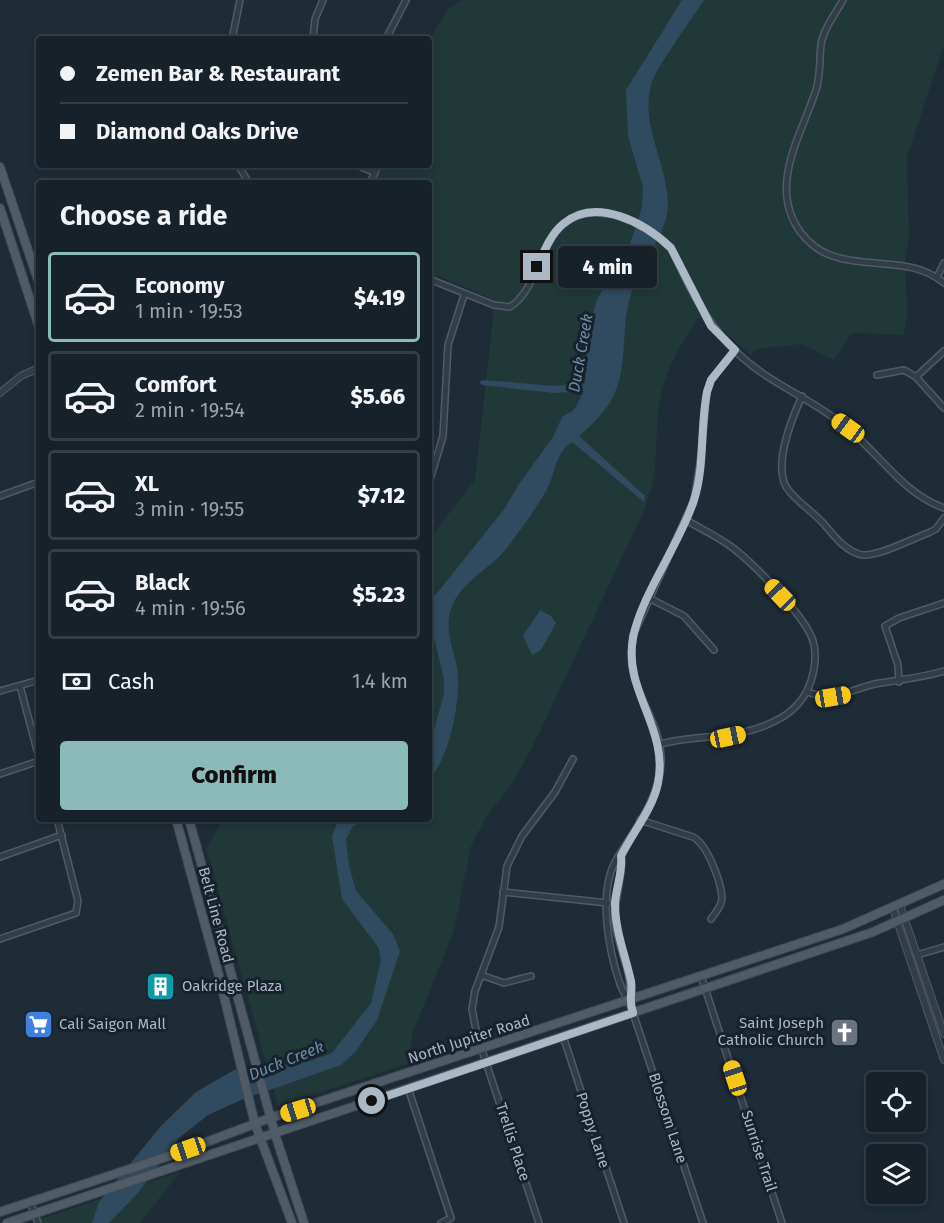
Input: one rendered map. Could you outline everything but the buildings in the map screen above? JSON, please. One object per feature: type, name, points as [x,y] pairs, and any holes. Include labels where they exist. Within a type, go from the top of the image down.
[{"type":"main road","points":[[0,169],[36,274]]},
{"type":"main road","points":[[0,208],[36,318]]},
{"type":"main road","name":"Belt Line Road","points":[[177,822],[255,1124],[292,1223]]},
{"type":"main road","name":"Belt Line Road","points":[[190,822],[270,1118],[304,1223]]},
{"type":"main road","points":[[184,850],[197,847]]},
{"type":"main road","name":"North Jupiter Road","points":[[0,1212],[209,1142],[270,1118],[383,1083],[820,937],[896,907],[944,884]]},
{"type":"main road","name":"North Jupiter Road","points":[[7,1223],[824,949],[901,920],[944,900]]},
{"type":"main road","points":[[820,937],[824,949]]},
{"type":"main road","points":[[754,958],[758,971]]},
{"type":"main road","points":[[383,1083],[387,1095]]},
{"type":"street","points":[[233,36],[240,0]]},
{"type":"street","points":[[313,36],[315,19],[323,0]]},
{"type":"street","points":[[388,36],[406,0]]},
{"type":"street","points":[[843,0],[821,44],[819,78],[792,150],[787,172],[790,214],[805,238],[828,255],[849,261],[921,269],[944,283]]},
{"type":"street","points":[[363,168],[375,174]]},
{"type":"street","points":[[372,180],[377,168]]},
{"type":"street","points":[[432,280],[464,295],[510,308],[520,301],[552,236],[562,225],[573,217],[586,214],[613,214],[662,239],[671,248],[711,326],[735,350],[764,375],[802,396],[848,428],[918,496],[944,508]]},
{"type":"street","points":[[937,277],[944,263]]},
{"type":"street","points":[[432,473],[443,436],[448,345],[464,295]]},
{"type":"street","points":[[629,1000],[621,986],[612,952],[607,903],[615,862],[621,856],[658,785],[660,744],[638,689],[631,654],[633,635],[686,520],[698,484],[707,392],[711,380],[735,350]]},
{"type":"street","points":[[916,377],[944,351]]},
{"type":"street","points":[[0,393],[13,381],[36,370]]},
{"type":"street","points":[[877,375],[904,370],[916,377],[944,408]]},
{"type":"street","points":[[802,396],[788,430],[783,462],[784,480],[790,492],[812,510],[838,541],[857,553],[873,554],[936,529],[944,518]]},
{"type":"street","points":[[0,496],[36,483]]},
{"type":"street","points":[[660,744],[690,737],[728,737],[746,733],[776,721],[791,711],[807,692],[816,653],[806,623],[738,552],[686,520]]},
{"type":"street","points":[[649,598],[684,616],[714,650]]},
{"type":"street","points":[[899,682],[898,665],[885,626],[899,618],[944,603]]},
{"type":"street","points":[[807,692],[822,697],[833,697],[879,683],[899,682],[944,671]]},
{"type":"street","points":[[0,691],[36,681]]},
{"type":"street","points":[[20,686],[36,747]]},
{"type":"street","name":"Trellis Place","points":[[539,1223],[482,1050],[472,1009],[481,975],[499,927],[507,866],[515,848],[555,792],[573,759]]},
{"type":"street","points":[[0,774],[36,760]]},
{"type":"street","points":[[640,820],[701,841],[707,850],[722,898],[719,908],[711,919]]},
{"type":"street","points":[[0,939],[76,913],[78,908],[58,822]]},
{"type":"street","points":[[0,857],[62,835]]},
{"type":"street","points":[[621,856],[622,865],[615,904],[620,944],[632,984],[629,1000]]},
{"type":"street","points":[[503,892],[615,904]]},
{"type":"street","points":[[896,907],[942,1019],[944,1034]]},
{"type":"street","points":[[901,920],[944,1060]]},
{"type":"street","points":[[917,955],[944,947]]},
{"type":"street","points":[[481,975],[504,983],[531,976]]},
{"type":"street","name":"Sunrise Trail","points":[[701,976],[782,1223]]},
{"type":"street","name":"Blossom Lane","points":[[629,1000],[703,1223]]},
{"type":"street","name":"Poppy Lane","points":[[563,1036],[624,1223]]},
{"type":"street","points":[[408,1088],[451,1218],[441,1223]]},
{"type":"street","points":[[30,1202],[38,1223]]},
{"type":"green space","points":[[462,0],[944,0],[944,45],[907,157],[909,236],[905,260],[907,313],[904,335],[852,333],[834,360],[802,344],[757,349],[751,355],[721,329],[698,318],[682,343],[662,389],[654,474],[643,513],[532,748],[513,782],[485,819],[471,846],[454,931],[413,1032],[408,1064],[278,1106],[206,848],[222,822],[432,822],[432,535],[475,480],[495,300],[439,276],[432,284],[432,180],[373,180],[378,168],[432,168],[432,36],[448,9]]},
{"type":"green space","points":[[180,1172],[140,1223],[41,1223],[40,1219]]},
{"type":"water","points":[[682,0],[704,0],[660,67],[651,85],[649,116],[667,190],[667,216],[633,288],[626,316],[621,372],[612,399],[593,424],[579,436],[645,496],[644,502],[572,442],[563,451],[549,485],[529,518],[506,549],[461,591],[451,609],[448,623],[457,667],[458,694],[448,742],[443,757],[432,775],[432,737],[444,694],[444,679],[432,630],[432,599],[505,508],[519,484],[553,437],[562,417],[574,410],[584,391],[554,393],[482,385],[479,382],[483,380],[554,386],[585,383],[588,332],[597,299],[630,244],[642,207],[643,187],[628,136],[626,90]]},
{"type":"water","points":[[540,610],[551,616],[556,623],[541,650],[532,655],[523,636]]},
{"type":"water","points":[[338,822],[362,822],[353,826],[346,839],[349,866],[356,891],[393,934],[400,951],[377,1020],[356,1051],[341,1065],[241,1100],[208,1115],[179,1138],[137,1194],[109,1223],[92,1223],[99,1202],[160,1127],[196,1092],[234,1070],[307,1062],[332,1053],[371,1003],[381,960],[378,947],[342,899],[332,836]]},
{"type":"place","name":"Oakridge Plaza","points":[[161,986]]},
{"type":"place","name":"Cali Saigon Mall","points":[[38,1024]]},
{"type":"place","name":"Saint Joseph Catholic Church","points":[[845,1032]]},
{"type":"route","points":[[372,1101],[633,1013],[629,1000],[632,984],[615,922],[616,895],[622,865],[621,856],[651,803],[658,785],[661,759],[660,744],[633,672],[631,654],[633,635],[694,500],[698,484],[704,407],[711,380],[735,350],[711,326],[699,307],[671,248],[662,239],[622,217],[595,212],[573,217],[552,236],[537,267]]},
{"type":"water label","name":"Duck Creek","points":[[580,353]]},
{"type":"water label","name":"Duck Creek","points":[[286,1060]]}]
